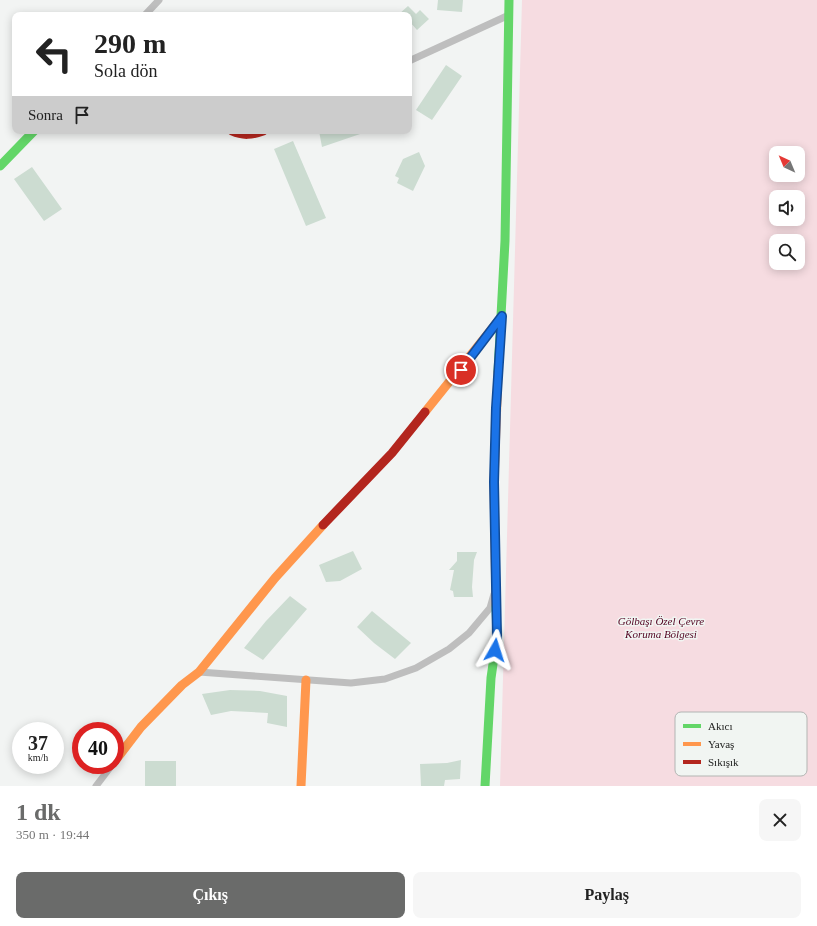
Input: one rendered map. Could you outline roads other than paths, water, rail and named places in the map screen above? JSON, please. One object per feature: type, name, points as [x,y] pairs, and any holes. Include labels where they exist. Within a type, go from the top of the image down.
[{"type":"street","points":[[148,12],[159,0]]},
{"type":"street","points":[[485,786],[491,678],[497,636],[494,475],[496,408],[502,316],[509,0]]},
{"type":"street","points":[[412,60],[509,15]]},
{"type":"street","points":[[0,166],[31,134]]},
{"type":"street","points":[[237,134],[253,134]]},
{"type":"street","points":[[124,749],[141,727],[182,685],[199,672],[275,578],[334,513],[392,454],[461,370],[502,316]]},
{"type":"street","points":[[199,672],[351,683],[384,679],[416,668],[449,649],[469,633],[490,608],[497,586]]},
{"type":"street","points":[[301,786],[306,680]]},
{"type":"street","points":[[96,786],[105,774]]},
{"type":"park label","name":"Gölbaşı Özel Çevre Koruma Bölgesi","points":[[661,627]]}]
